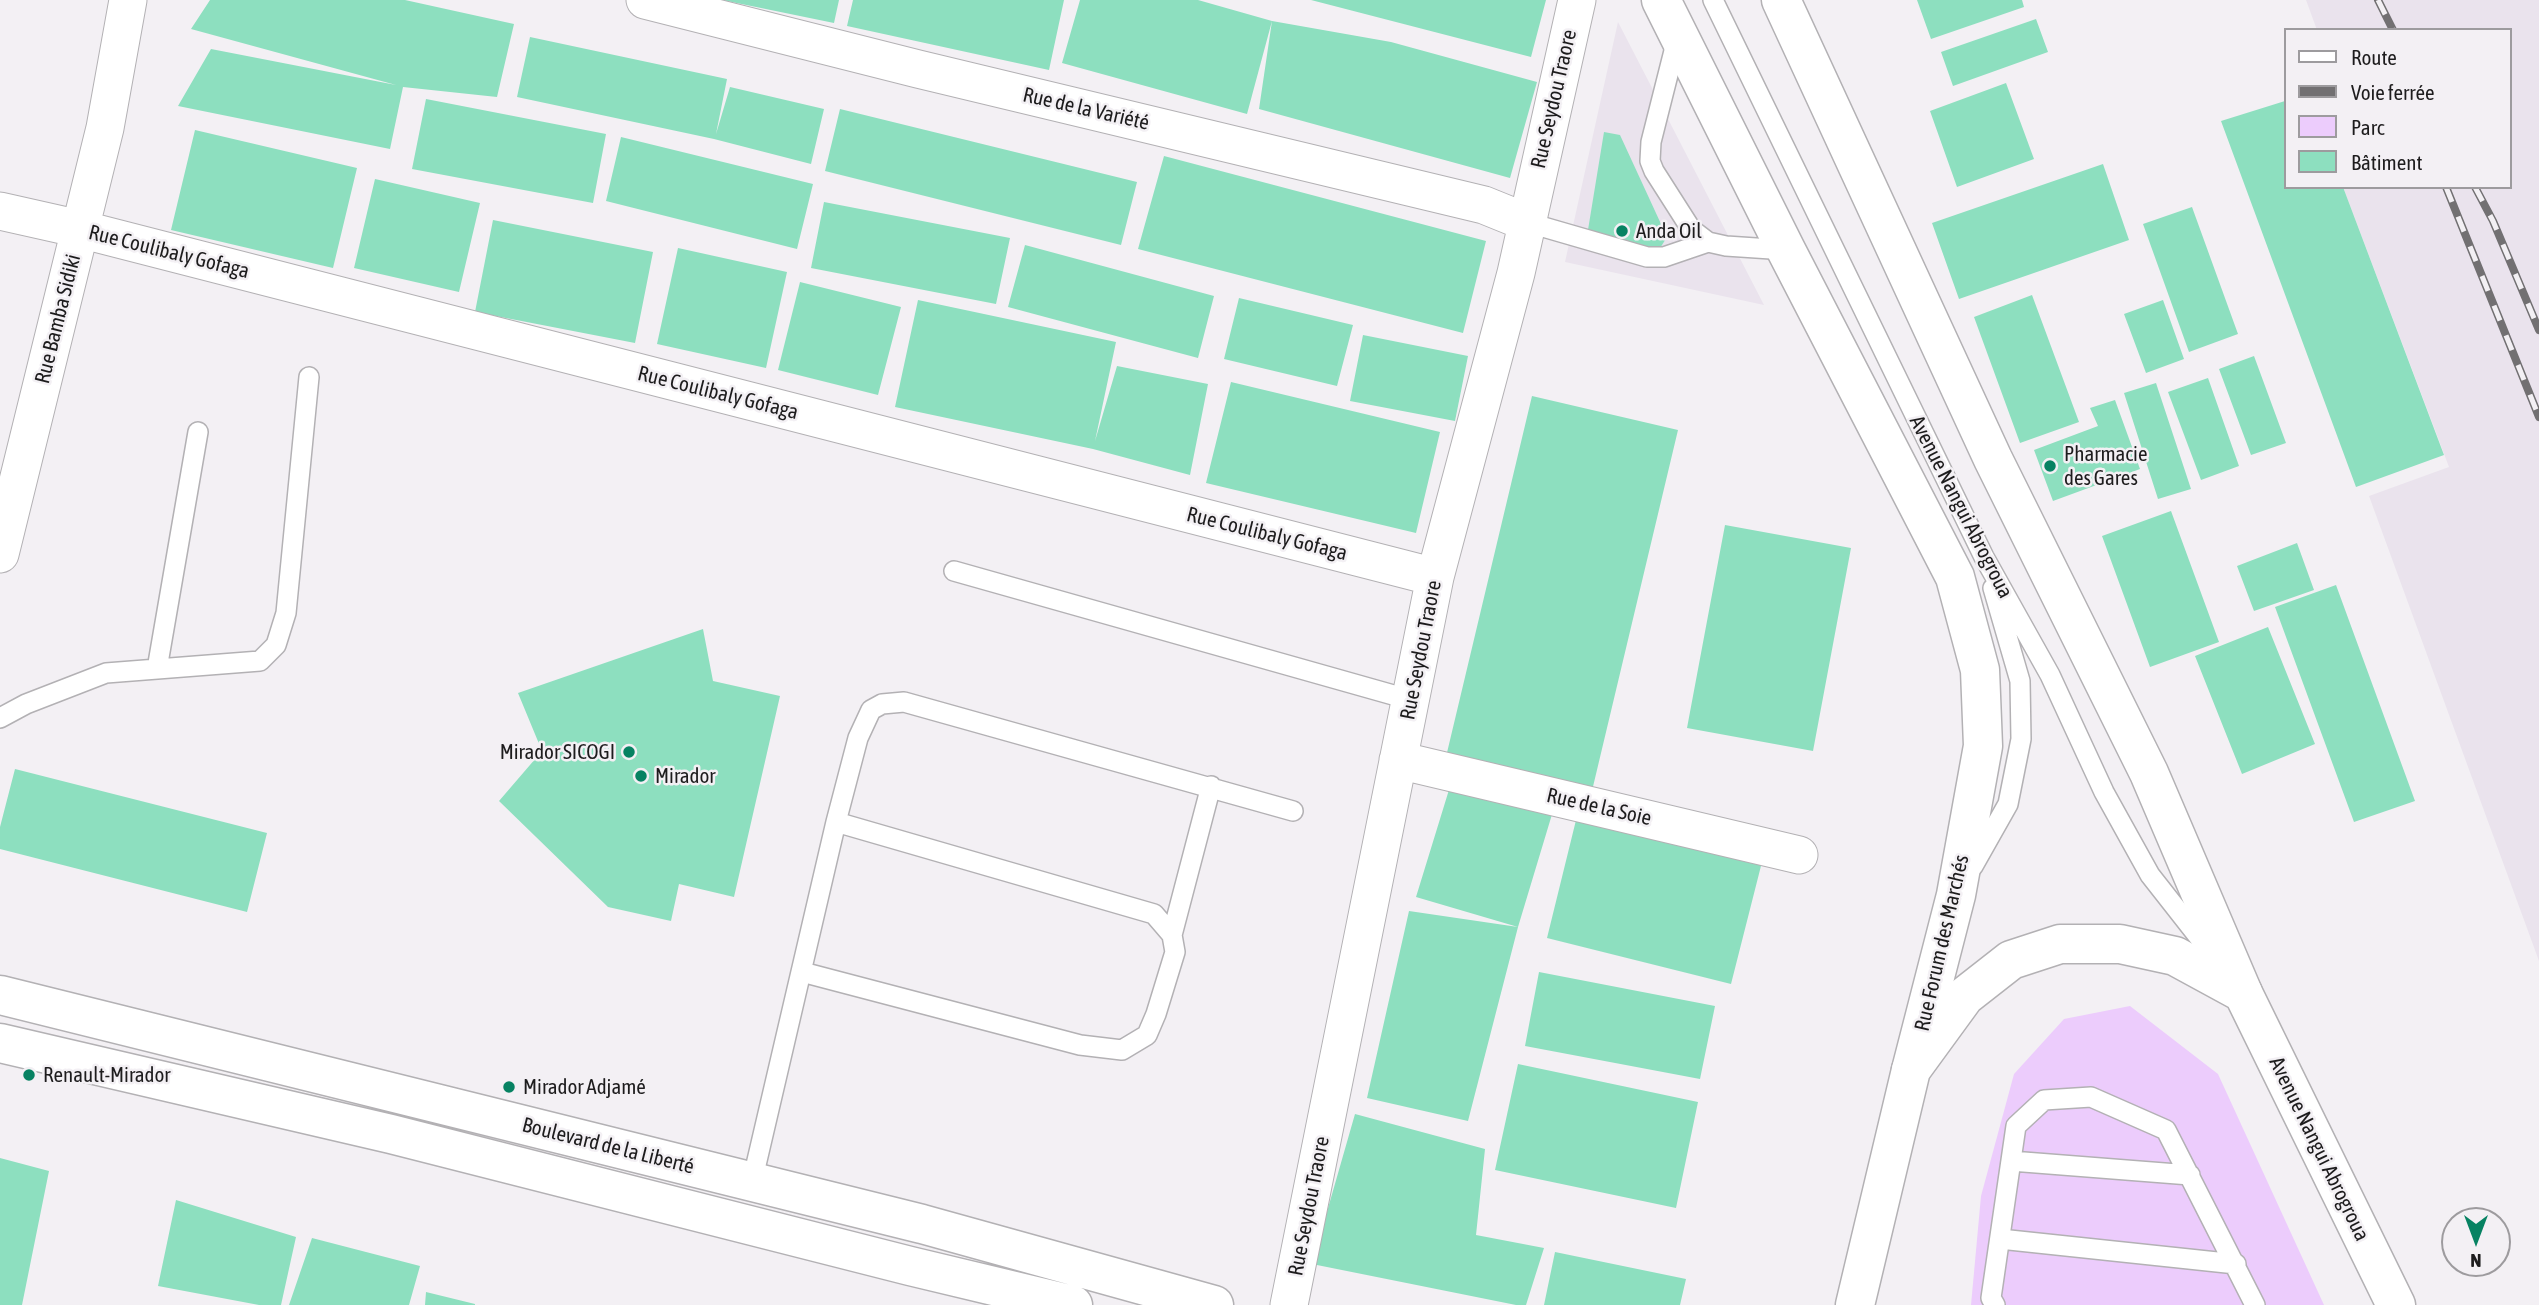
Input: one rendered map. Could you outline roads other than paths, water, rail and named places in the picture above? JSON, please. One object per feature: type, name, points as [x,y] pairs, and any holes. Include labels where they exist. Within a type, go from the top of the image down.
[{"type":"street","name":"Rue Bamba Sidiki","points":[[0,554],[105,128],[128,0]]},
{"type":"street","name":"Rue de la Variété","points":[[645,0],[918,69],[1484,205],[1526,222]]},
{"type":"street","name":"Rue Seydou Traore","points":[[1289,1305],[1435,577],[1516,273],[1577,0]]},
{"type":"street","name":"Avenue Nangui Abrogroua","points":[[1661,0],[1786,250],[1969,567]]},
{"type":"street","name":"Avenue Nangui Abrogroua","points":[[1781,0],[1993,459],[2149,773],[2243,993],[2396,1305]]},
{"type":"street","name":"Rue Coulibaly Gofaga","points":[[0,211],[80,229],[1435,577]]},
{"type":"street","name":"Rue Forum des Marchés","points":[[1854,1305],[1956,895],[1983,746],[1980,670],[1969,567]]},
{"type":"street","name":"Rue de la Soie","points":[[1398,760],[1799,855]]},
{"type":"street","points":[[1911,1070],[1965,996],[2011,960],[2060,944],[2120,944],[2175,956],[2243,993]]},
{"type":"street","name":"Boulevard de la Liberté","points":[[0,995],[952,1232],[1214,1305]]},
{"type":"street","name":"Boulevard de la Liberté","points":[[0,1043],[391,1133],[1073,1305]]},
{"type":"lane","name":"Avenue Nangui Abrogroua","points":[[1713,0],[1969,567],[2050,675],[2104,792],[2150,875],[2243,993]]},
{"type":"lane","points":[[1678,35],[1651,142],[1650,161],[1654,171],[1691,229],[1708,242],[1726,246],[1786,250]]},
{"type":"lane","points":[[1526,222],[1647,257],[1664,257],[1708,242]]},
{"type":"lane","points":[[0,718],[26,704],[106,673],[260,661],[276,645],[286,614],[309,377]]},
{"type":"lane","points":[[157,669],[198,432]]},
{"type":"lane","points":[[954,571],[1410,700]]},
{"type":"lane","points":[[752,1182],[836,822],[858,738],[871,710],[882,704],[904,702],[1293,811]]},
{"type":"lane","points":[[802,972],[1080,1045],[1122,1050],[1147,1035],[1156,1014],[1175,952],[1172,935],[1211,786]]},
{"type":"lane","points":[[836,822],[1154,914],[1172,935]]},
{"type":"lane","points":[[1995,1305],[1991,1298],[2016,1126],[2044,1100],[2091,1097],[2166,1130],[2255,1305]]},
{"type":"lane","points":[[2011,1161],[2190,1175]]},
{"type":"lane","points":[[2000,1239],[2236,1264]]},
{"type":"railway","points":[[2378,0],[2392,28]]},
{"type":"railway","points":[[2447,189],[2539,417]]},
{"type":"railway","points":[[2476,189],[2493,221],[2539,330]]},
{"type":"place","name":"Anda Oil","points":[[1622,231]]},
{"type":"place","name":"Pharmacie des Gares","points":[[2050,466]]},
{"type":"place","name":"Mirador SICOGI","points":[[629,752]]},
{"type":"place","name":"Mirador","points":[[641,776]]},
{"type":"place","name":"Renault-Mirador","points":[[29,1075]]},
{"type":"place","name":"Mirador Adjamé","points":[[509,1087]]}]
